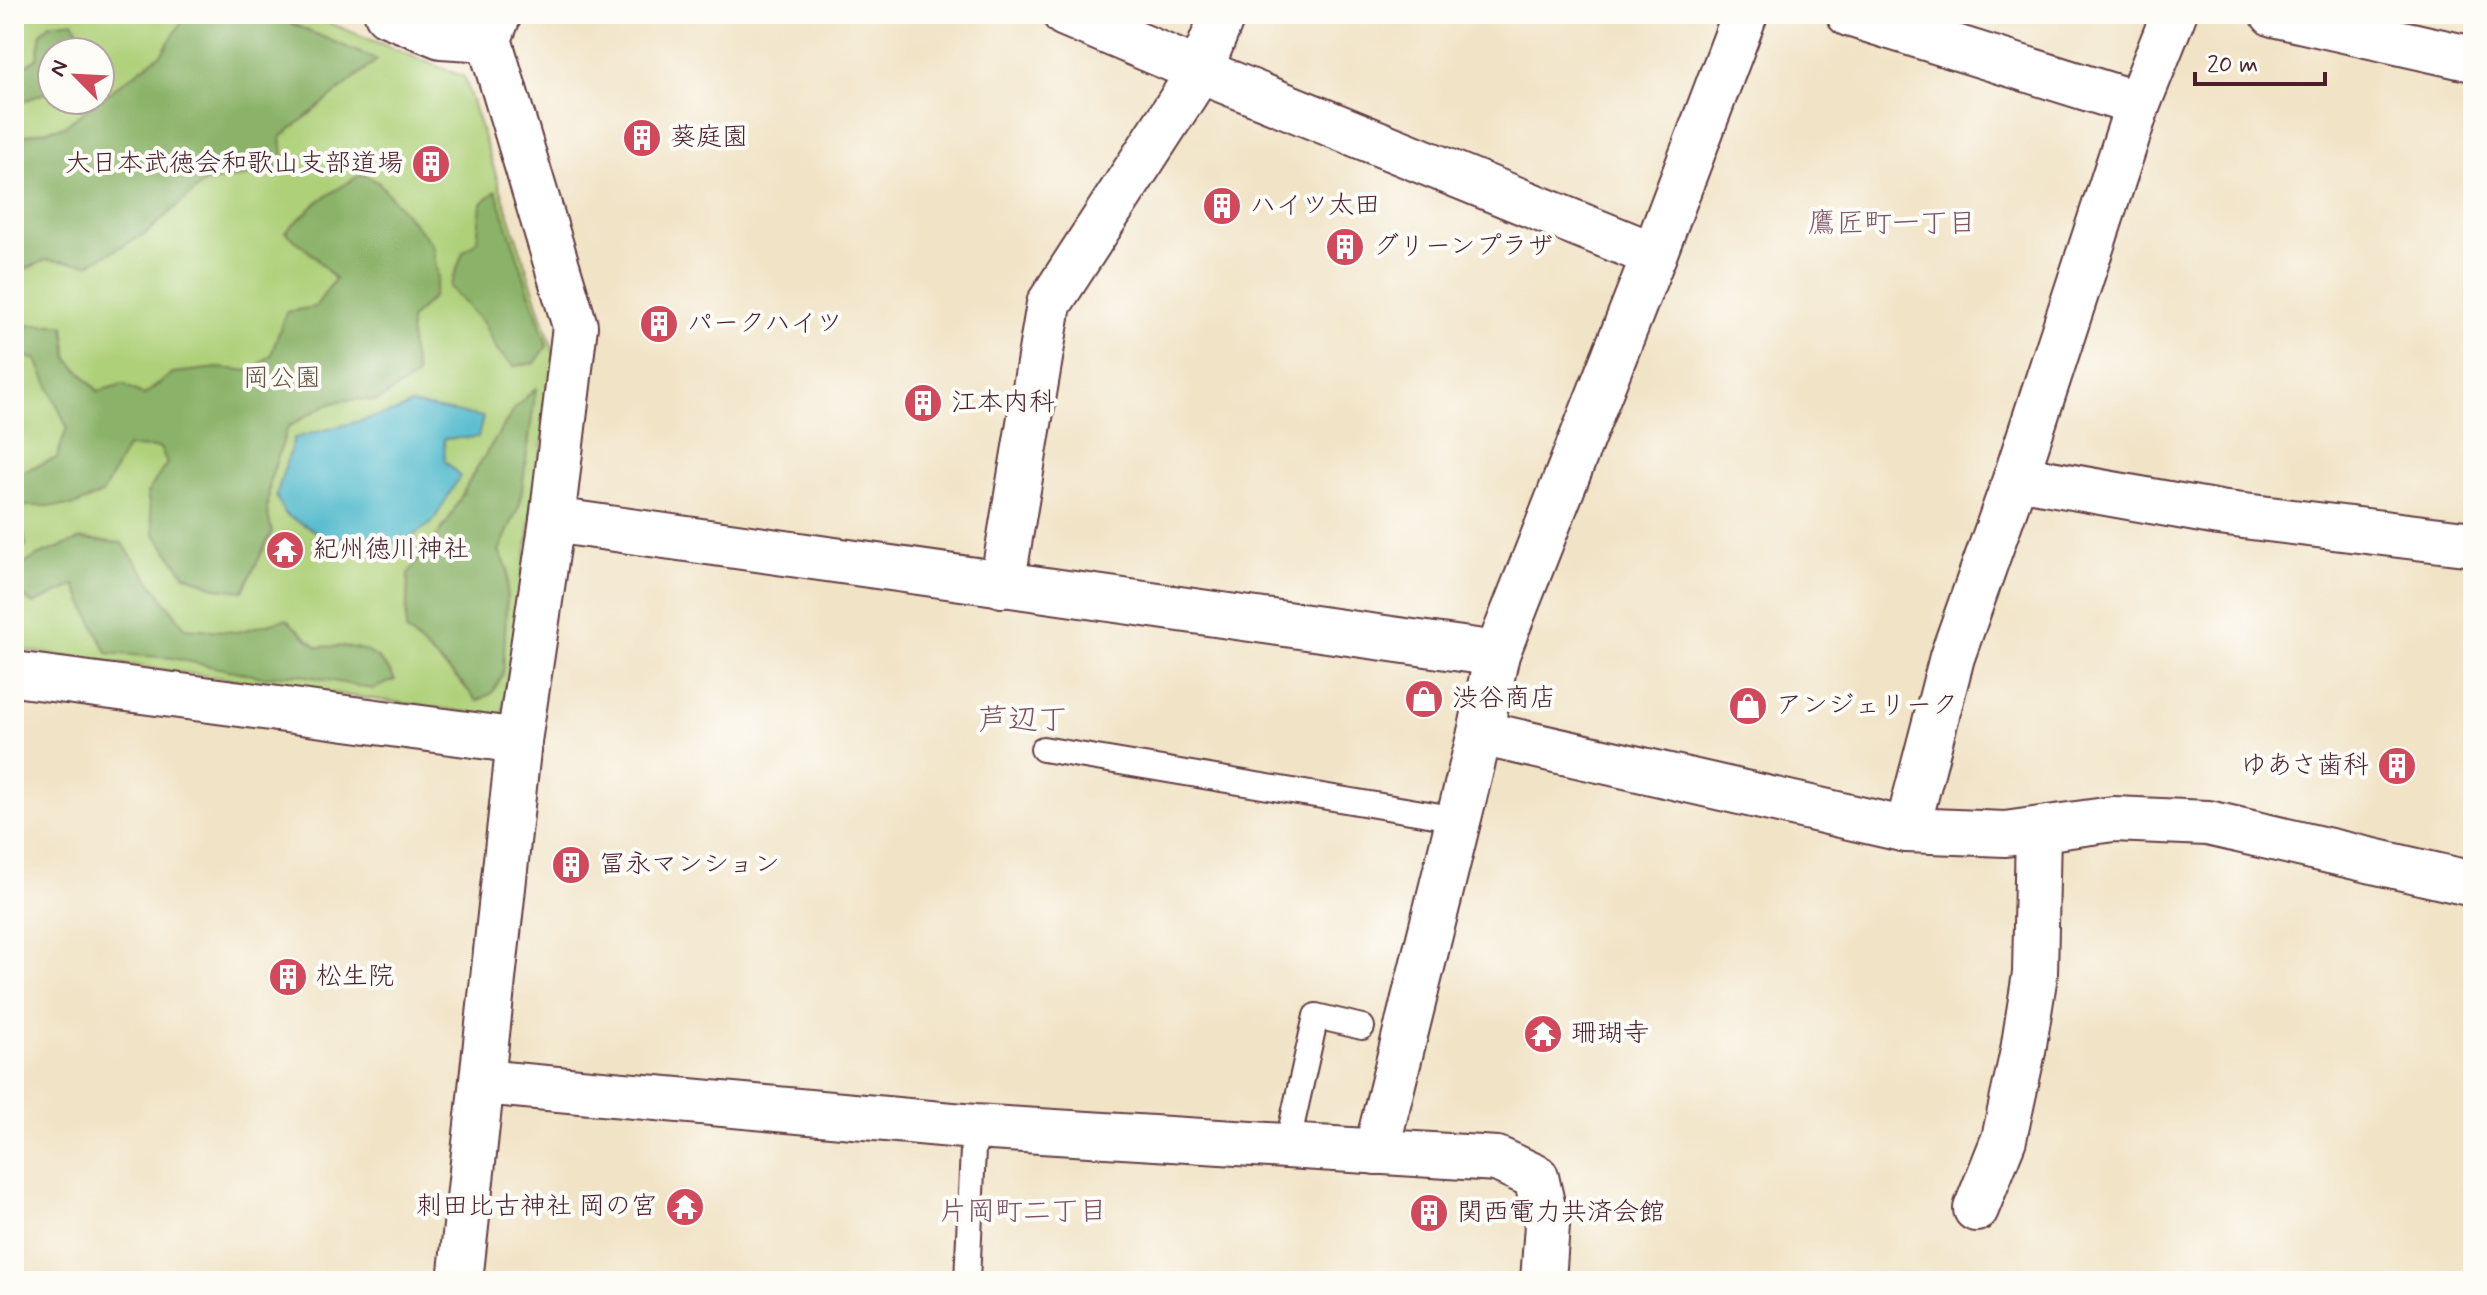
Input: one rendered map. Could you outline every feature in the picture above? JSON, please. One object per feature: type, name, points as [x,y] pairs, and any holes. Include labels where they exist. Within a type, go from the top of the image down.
[{"type":"street","points":[[387,14],[441,36],[494,26],[575,326],[552,520],[519,741],[460,1281]]},
{"type":"street","points":[[1065,14],[1654,255]]},
{"type":"street","points":[[1002,585],[1049,304],[1200,71],[1223,14]]},
{"type":"street","points":[[1376,1152],[1497,654],[1745,14]]},
{"type":"street","points":[[1849,14],[2138,104]]},
{"type":"street","points":[[1907,830],[1952,657],[2016,477],[2138,104],[2174,14]]},
{"type":"street","points":[[2273,14],[2473,59]]},
{"type":"street","points":[[2016,477],[2219,513],[2473,544]]},
{"type":"street","points":[[552,520],[1497,654]]},
{"type":"street","points":[[14,674],[519,741]]},
{"type":"street","points":[[1480,733],[1907,830],[2005,834],[2113,819],[2208,823],[2473,884]]},
{"type":"street","points":[[1976,1209],[2004,1139],[2023,1051],[2035,974],[2038,830]]},
{"type":"street","points":[[482,1082],[974,1127],[1497,1159],[1536,1177],[1547,1225],[1543,1281]]},
{"type":"lane","points":[[1043,749],[1458,819]]},
{"type":"lane","points":[[1287,1146],[1316,1016],[1362,1027]]},
{"type":"lane","points":[[967,1281],[974,1127]]},
{"type":"green space","name":"岡公園","points":[[14,14],[307,14],[464,77],[555,356],[502,717],[14,649]]},
{"type":"green space","points":[[187,14],[269,14],[377,60],[281,137],[284,165],[249,176],[205,182],[145,234],[89,264],[46,260],[14,274],[14,138],[65,126],[78,116],[116,116],[116,88],[162,53]]},
{"type":"green space","points":[[73,21],[81,36],[41,36],[50,24]]},
{"type":"green space","points":[[36,59],[36,96],[14,105],[14,69],[22,68]]},
{"type":"green space","points":[[362,174],[378,182],[432,244],[438,278],[433,297],[410,320],[417,376],[377,401],[340,401],[288,427],[270,480],[267,511],[272,532],[243,591],[217,588],[185,575],[154,533],[147,493],[167,463],[160,448],[127,447],[102,494],[73,506],[19,506],[26,546],[14,551],[14,470],[18,473],[57,458],[67,427],[37,360],[14,353],[14,331],[31,325],[64,325],[68,359],[98,391],[123,384],[144,395],[173,373],[218,368],[252,371],[271,355],[286,312],[315,307],[335,279],[313,255],[285,232],[320,200]]},
{"type":"green space","points":[[496,191],[547,346],[535,363],[514,366],[497,351],[484,324],[450,287],[463,252],[477,241],[481,204]]},
{"type":"green space","points":[[536,388],[520,504],[499,551],[508,569],[503,674],[492,693],[477,701],[406,630],[408,574],[448,521],[473,474],[515,408]]},
{"type":"green space","points":[[81,539],[122,543],[185,628],[237,632],[286,619],[317,647],[353,648],[372,654],[395,680],[373,689],[297,674],[262,677],[172,658],[107,653],[75,585],[33,604],[14,588],[14,571],[37,556]]},
{"type":"water","points":[[411,404],[483,417],[478,437],[444,439],[445,461],[460,476],[432,523],[400,544],[326,537],[286,515],[276,496],[294,438],[398,411]]},
{"type":"place","name":"葵庭園","points":[[642,138]]},
{"type":"place","name":"大日本武徳会和歌山支部道場","points":[[431,164]]},
{"type":"place","name":"ハイツ太田","points":[[1222,206]]},
{"type":"place","name":"グリーンプラザ","points":[[1345,247]]},
{"type":"place","name":"パークハイツ","points":[[659,324]]},
{"type":"place","name":"江本内科","points":[[923,403]]},
{"type":"place","name":"紀州徳川神社","points":[[285,550]]},
{"type":"place","name":"渋谷商店","points":[[1424,699]]},
{"type":"place","name":"アンジェリーク","points":[[1748,706]]},
{"type":"place","name":"ゆあさ歯科","points":[[2397,766]]},
{"type":"place","name":"冨永マンション","points":[[571,865]]},
{"type":"place","name":"松生院","points":[[288,977]]},
{"type":"place","name":"珊瑚寺","points":[[1543,1034]]},
{"type":"place","name":"刺田比古神社 岡の宮","points":[[685,1207]]},
{"type":"place","name":"関西電力共済会館","points":[[1429,1213]]},
{"type":"district","name":"鷹匠町一丁目","points":[[1892,224]]},
{"type":"district","name":"芦辺丁","points":[[1023,720]]},
{"type":"district","name":"片岡町二丁目","points":[[1023,1212]]}]
